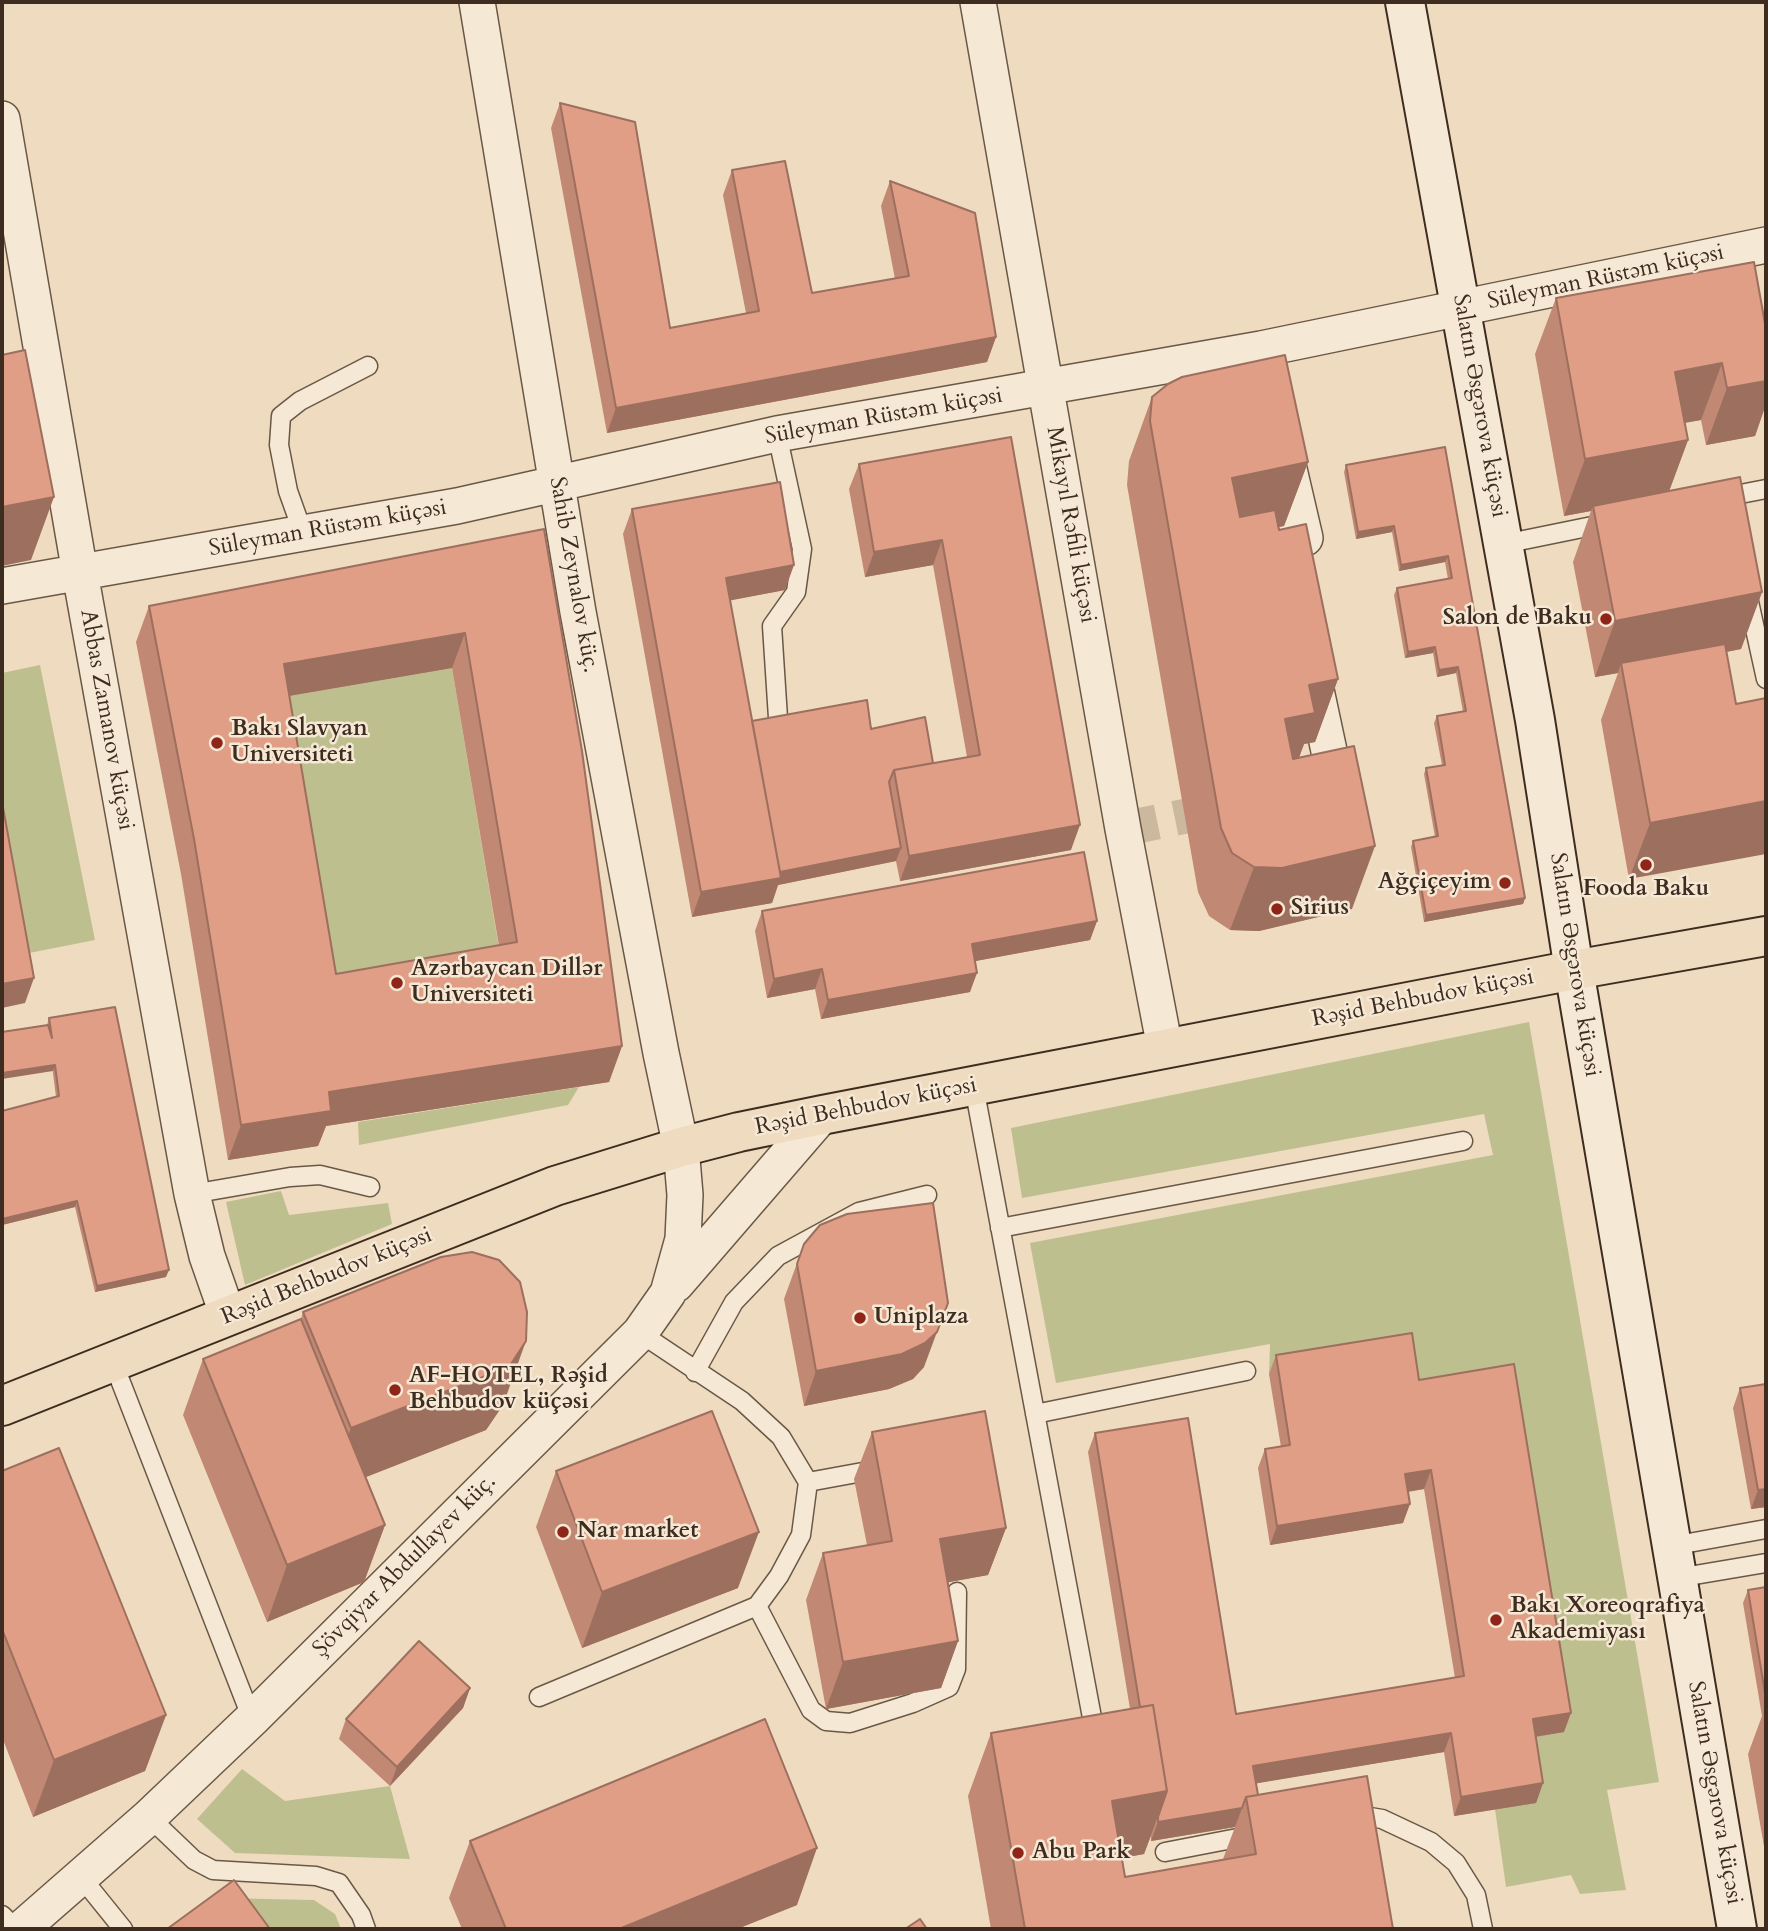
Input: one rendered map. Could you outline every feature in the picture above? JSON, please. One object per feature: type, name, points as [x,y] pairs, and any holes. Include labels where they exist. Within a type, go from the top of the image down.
[{"type":"main road","name":"Salatın Əsgərova küçəsi","points":[[1405,2],[1504,544],[1737,1929]]},
{"type":"main road","name":"Rəşid Behbudov küçəsi","points":[[2,1406],[555,1186],[681,1147],[822,1115],[1165,1048],[1766,936]]},
{"type":"street","name":"Sahib Zeynalov küç.","points":[[477,2],[578,612],[658,1039],[681,1147]]},
{"type":"street","name":"Mikayıl Rəfili küçəsi","points":[[978,2],[1123,829],[1165,1048]]},
{"type":"street","name":"Abbas Zamanov küçəsi","points":[[2,119],[80,573],[192,1194],[207,1256],[228,1316]]},
{"type":"street","name":"Süleyman Rüstəm küçəsi","points":[[2,586],[557,485],[777,435],[1046,389],[1264,363],[1461,308],[1766,245]]},
{"type":"street","points":[[1277,417],[1304,538],[1286,542],[1294,581]]},
{"type":"street","points":[[1307,647],[1332,765]]},
{"type":"street","points":[[668,1293],[822,1115]]},
{"type":"street","name":"Şövqiyar Abdullayev küç.","points":[[18,1929],[149,1817],[252,1719],[640,1333],[668,1293],[683,1239],[685,1195],[681,1147]]},
{"type":"lane","points":[[303,533],[288,492],[278,444],[281,416],[300,401],[368,366]]},
{"type":"lane","points":[[777,435],[802,549],[796,592],[772,626],[778,718]]},
{"type":"lane","points":[[1700,503],[1728,503],[1766,489]]},
{"type":"lane","points":[[1504,544],[1621,520]]},
{"type":"lane","points":[[1744,577],[1766,679]]},
{"type":"lane","points":[[974,1087],[1098,1749]]},
{"type":"lane","points":[[1000,1228],[1463,1141]]},
{"type":"lane","points":[[192,1194],[290,1177],[320,1175],[370,1187]]},
{"type":"lane","points":[[695,1372],[734,1302],[778,1256],[859,1212],[927,1195]]},
{"type":"lane","points":[[539,1697],[757,1606],[779,1576],[801,1535],[808,1482],[781,1437],[742,1401],[640,1333]]},
{"type":"lane","points":[[113,1362],[252,1719]]},
{"type":"lane","points":[[1035,1414],[1246,1371]]},
{"type":"lane","points":[[808,1482],[890,1467]]},
{"type":"lane","points":[[1674,1562],[1766,1529]]},
{"type":"lane","points":[[1674,1562],[1766,1563]]},
{"type":"lane","points":[[757,1606],[811,1710],[826,1720],[850,1723],[913,1703],[949,1686],[956,1669],[957,1592]]},
{"type":"lane","points":[[1342,1819],[1364,1816],[1382,1819],[1431,1843],[1456,1863],[1476,1895],[1483,1929]]},
{"type":"lane","points":[[149,1817],[194,1860],[213,1870],[316,1876],[339,1884],[361,1915],[366,1929]]},
{"type":"lane","points":[[1165,1852],[1274,1831]]},
{"type":"lane","points":[[81,1877],[123,1929]]},
{"type":"lane","points":[[2,1915],[18,1929]]},
{"type":"green space","points":[[40,665],[95,940],[29,953],[2,818],[2,673]]},
{"type":"green space","points":[[452,668],[504,978],[323,1009],[271,699]]},
{"type":"green space","points":[[1529,1022],[1659,1782],[1607,1790],[1626,1890],[1580,1894],[1571,1875],[1506,1887],[1495,1809],[1526,1738],[1564,1731],[1412,1399],[1404,1352],[1269,1374],[1270,1344],[1056,1383],[1030,1243],[1493,1155],[1484,1114],[1022,1198],[1011,1128]]},
{"type":"green space","points":[[579,1087],[568,1105],[359,1145],[358,1122]]},
{"type":"green space","points":[[281,1191],[289,1215],[388,1203],[392,1224],[245,1285],[226,1202]]},
{"type":"green space","points":[[242,1769],[285,1801],[390,1786],[410,1859],[235,1853],[197,1819]]},
{"type":"green space","points":[[219,1898],[314,1900],[335,1914],[341,1929],[215,1929]]},
{"type":"building","points":[[560,103],[635,122],[670,328],[759,311],[732,170],[785,161],[812,293],[909,276],[890,181],[975,213],[996,337],[616,408]]},
{"type":"building","points":[[1754,262],[1766,329],[1766,381],[1727,388],[1722,363],[1675,372],[1688,440],[1585,459],[1556,298]]},
{"type":"building","points":[[25,350],[54,497],[2,507],[2,355]]},
{"type":"building","points":[[1285,355],[1308,462],[1232,478],[1240,517],[1275,510],[1279,530],[1306,524],[1338,679],[1309,685],[1315,713],[1285,719],[1293,759],[1354,746],[1375,846],[1282,868],[1254,867],[1232,853],[1221,828],[1150,421],[1152,397],[1182,377]]},
{"type":"building","points":[[1011,437],[1080,825],[909,856],[894,770],[980,755],[942,540],[874,552],[859,464]]},
{"type":"building","points":[[1445,447],[1525,898],[1426,915],[1413,841],[1438,836],[1426,768],[1445,765],[1437,716],[1466,711],[1458,667],[1439,670],[1435,647],[1408,652],[1397,588],[1452,578],[1448,556],[1401,565],[1394,526],[1358,532],[1346,465]]},
{"type":"building","points":[[1740,477],[1762,592],[1615,621],[1593,506]]},
{"type":"building","points":[[780,482],[794,565],[726,578],[781,878],[701,892],[632,509]]},
{"type":"building","points":[[544,529],[582,751],[622,1046],[329,1092],[331,1111],[241,1125],[194,839],[149,606]],"holes":[[[465,633],[517,942],[336,974],[284,664]]]},
{"type":"building","points":[[1725,644],[1736,704],[1766,698],[1766,801],[1650,823],[1621,663]]},
{"type":"building","points":[[867,700],[871,729],[925,717],[933,763],[894,770],[889,782],[901,848],[780,872],[752,721]]},
{"type":"building","points":[[2,802],[34,978],[2,984]]},
{"type":"building","points":[[1084,852],[1097,921],[972,944],[977,973],[828,1000],[822,969],[774,979],[762,911]]},
{"type":"building","points":[[115,1007],[169,1270],[97,1286],[77,1201],[2,1219],[2,1111],[59,1096],[55,1065],[2,1073],[2,1032],[48,1025],[52,1038],[49,1018]]},
{"type":"building","name":"Uniplaza","points":[[933,1203],[948,1303],[937,1332],[925,1343],[902,1354],[816,1371],[797,1264],[804,1244],[820,1225],[847,1214]]},
{"type":"building","points":[[472,1252],[499,1260],[520,1282],[527,1312],[526,1341],[509,1367],[351,1428],[303,1312],[441,1257]]},
{"type":"building","points":[[301,1319],[385,1525],[287,1565],[203,1359]]},
{"type":"building","name":"Bakı Xoreoqrafiya Akademiyası","points":[[1412,1333],[1419,1380],[1514,1364],[1571,1713],[1533,1719],[1543,1783],[1461,1797],[1451,1733],[1253,1766],[1258,1795],[1246,1797],[1242,1808],[1158,1822],[1167,1791],[1153,1705],[1140,1707],[1095,1433],[1188,1418],[1236,1714],[1464,1676],[1431,1470],[1405,1474],[1410,1504],[1277,1526],[1265,1449],[1290,1445],[1276,1355]]},
{"type":"building","points":[[1766,1384],[1766,1489],[1758,1490],[1740,1388]]},
{"type":"building","points":[[712,1411],[759,1532],[602,1592],[556,1471]]},
{"type":"building","points":[[985,1411],[1006,1528],[940,1539],[958,1641],[843,1662],[823,1553],[892,1541],[872,1432]]},
{"type":"building","points":[[59,1448],[166,1715],[54,1760],[2,1629],[2,1471]]},
{"type":"building","points":[[1766,1587],[1766,1699],[1748,1590]]},
{"type":"building","points":[[419,1641],[470,1688],[397,1767],[346,1719]]},
{"type":"building","points":[[1153,1705],[1167,1791],[1112,1801],[1125,1877],[1256,1854],[1246,1797],[1367,1776],[1393,1929],[1025,1929],[991,1733]]},
{"type":"building","points":[[765,1719],[817,1848],[619,1929],[506,1929],[470,1841]]},
{"type":"building","points":[[234,1880],[270,1929],[167,1929]]},
{"type":"building","points":[[920,1919],[927,1929],[905,1929]]},
{"type":"tunnel","points":[[1123,829],[1230,807]]},
{"type":"place","name":"Salon de Baku","points":[[1606,619]]},
{"type":"place","name":"Bakı Slavyan Universiteti","points":[[217,743]]},
{"type":"place","name":"Fooda Baku","points":[[1646,865]]},
{"type":"place","name":"Ağçiçeyim","points":[[1505,883]]},
{"type":"place","name":"Sirius","points":[[1277,909]]},
{"type":"place","name":"Azərbaycan Dillər Universiteti","points":[[397,983]]},
{"type":"place","name":"Uniplaza","points":[[860,1318]]},
{"type":"place","name":"AF-HOTEL, Rəşid Behbudov küçəsi","points":[[395,1390]]},
{"type":"place","name":"Nar market","points":[[563,1532]]},
{"type":"place","name":"Bakı Xoreoqrafiya Akademiyası","points":[[1496,1620]]},
{"type":"place","name":"Abu Park","points":[[1018,1853]]}]
